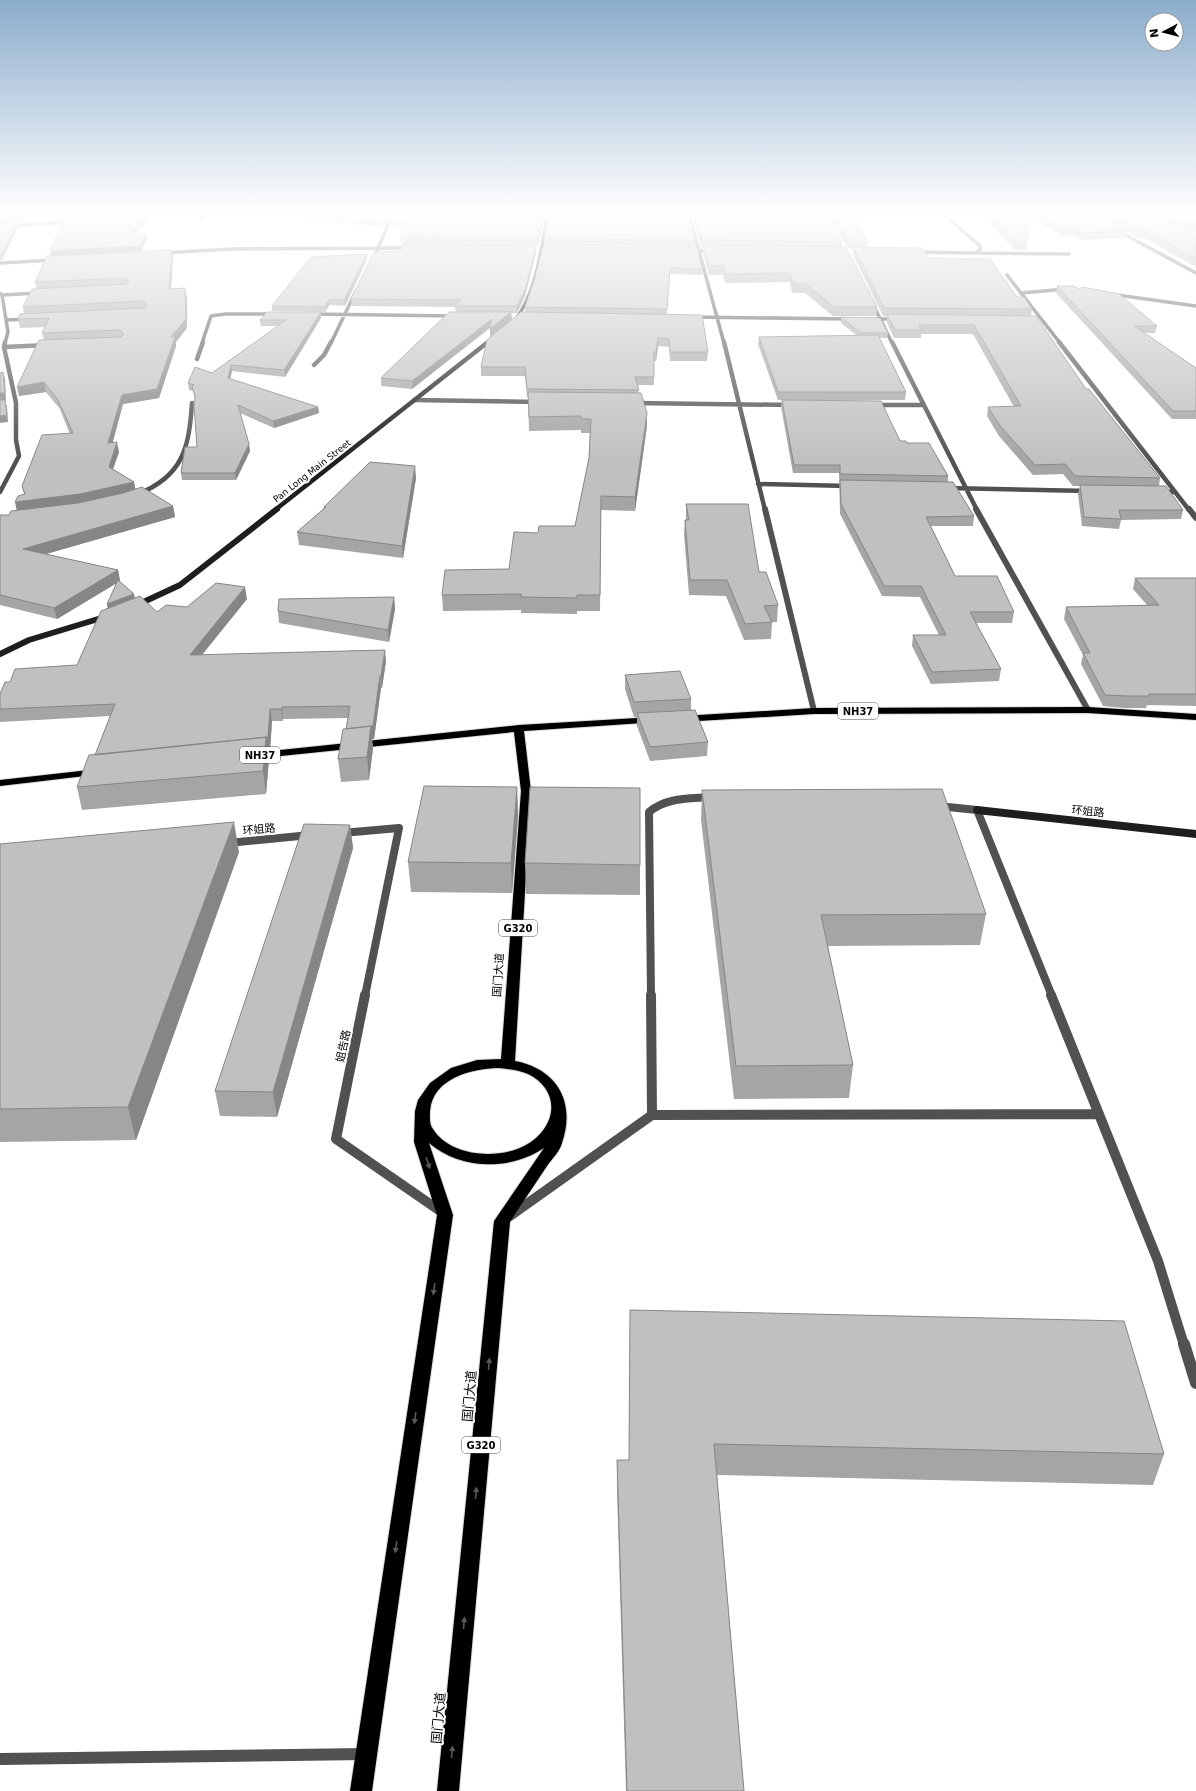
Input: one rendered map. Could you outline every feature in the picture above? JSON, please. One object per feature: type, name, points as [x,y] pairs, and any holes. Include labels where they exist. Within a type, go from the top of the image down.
[{"type":"highway","name":"NH37","points":[[244,757],[519,728],[814,711],[1088,710],[1196,717]]},
{"type":"highway","name":"国门大道","points":[[508,1064],[526,792],[519,728]]},
{"type":"highway","points":[[0,782],[110,771]]},
{"type":"highway","points":[[361,1791],[445,1215],[421,1142],[422,1111],[427,1095],[439,1082],[455,1071],[476,1065],[498,1063],[518,1066],[537,1074],[551,1085],[559,1099],[560,1115],[552,1131],[539,1144],[519,1154],[496,1159],[473,1158],[451,1152],[435,1141],[424,1127],[422,1111]]},
{"type":"highway","name":"国门大道","points":[[448,1791],[502,1221],[555,1143],[560,1115]]},
{"type":"street","points":[[0,492],[19,456],[16,440],[16,403],[4,347],[8,332],[1,295]]},
{"type":"street","points":[[314,364],[325,354],[354,295]]},
{"type":"street","points":[[519,317],[525,307],[528,295]]},
{"type":"street","points":[[712,295],[814,711]]},
{"type":"street","points":[[1022,295],[1196,518]]},
{"type":"street","points":[[1117,295],[1196,306]]},
{"type":"street","points":[[870,299],[965,488],[1088,710]]},
{"type":"street","points":[[197,359],[211,316],[225,314],[281,314]]},
{"type":"street","points":[[305,314],[463,316]]},
{"type":"street","points":[[512,319],[527,317]]},
{"type":"street","points":[[686,317],[857,319]]},
{"type":"street","points":[[6,320],[37,319]]},
{"type":"street","points":[[865,319],[903,319]]},
{"type":"street","points":[[1035,321],[1043,321]]},
{"type":"street","name":"Pan Long Main Street","points":[[134,606],[180,585],[501,332]]},
{"type":"street","points":[[4,347],[51,345]]},
{"type":"street","points":[[0,359],[6,359]]},
{"type":"street","points":[[414,400],[541,402]]},
{"type":"street","points":[[8,404],[16,403]]},
{"type":"street","points":[[132,496],[153,488],[167,479],[181,460],[188,434],[192,403]]},
{"type":"street","points":[[628,403],[800,405]]},
{"type":"street","points":[[870,405],[923,405]]},
{"type":"street","points":[[758,484],[854,486]]},
{"type":"street","points":[[941,488],[1097,491]]},
{"type":"street","points":[[1152,492],[1175,492]]},
{"type":"street","points":[[0,654],[29,640],[113,614]]},
{"type":"street","points":[[652,1115],[649,812],[657,804],[672,800],[717,797]]},
{"type":"street","points":[[930,805],[977,810],[1158,1261],[1196,1383]]},
{"type":"street","name":"环姐路","points":[[977,810],[1196,834]]},
{"type":"street","name":"姐告路","points":[[336,833],[399,828],[336,1139],[445,1215]]},
{"type":"street","name":"环姐路","points":[[218,844],[320,835]]},
{"type":"street","points":[[502,1221],[652,1115],[1099,1114]]},
{"type":"street","points":[[0,1759],[366,1754]]},
{"type":"building","points":[[29,295],[185,295],[186,319],[171,337],[175,337],[157,389],[122,395],[108,443],[117,442],[109,467],[134,482],[80,494],[15,502],[18,496],[25,494],[22,486],[42,435],[73,433],[58,400],[44,382],[17,387],[39,340],[121,337],[124,334],[120,330],[42,333],[49,318],[18,319],[20,314],[144,308],[147,305],[143,301],[23,307]]},
{"type":"building","points":[[281,295],[347,295],[344,300],[329,300],[325,307],[272,306]]},
{"type":"building","points":[[353,295],[523,295],[517,306],[455,306],[461,300],[351,299]]},
{"type":"building","points":[[529,295],[668,295],[667,309],[525,307]]},
{"type":"building","points":[[819,295],[871,295],[877,307],[834,307]]},
{"type":"building","points":[[877,295],[1015,295],[1017,297],[1024,297],[1032,309],[884,308]]},
{"type":"building","points":[[1065,295],[1120,295],[1157,326],[1134,326],[1196,368],[1196,411],[1173,411]]},
{"type":"building","points":[[267,312],[321,312],[284,370],[231,365],[228,378],[318,407],[273,421],[238,405],[249,444],[235,473],[181,473],[185,447],[197,447],[194,406],[195,396],[192,386],[194,385],[188,383],[195,367],[212,373],[286,320],[260,320]]},
{"type":"building","points":[[449,312],[511,312],[490,329],[492,319],[412,381],[381,378]]},
{"type":"building","points":[[521,312],[702,315],[708,352],[670,352],[669,339],[658,338],[656,352],[654,352],[654,377],[635,377],[639,390],[527,389],[525,367],[481,367],[487,340]]},
{"type":"building","points":[[887,314],[1036,316],[1086,389],[1089,389],[1160,478],[1075,476],[1065,464],[1035,465],[1001,427],[988,407],[1021,406],[974,325],[919,325],[922,330],[895,330]]},
{"type":"building","points":[[841,317],[880,318],[888,333],[861,333]]},
{"type":"building","points":[[878,335],[906,392],[778,392],[759,337]]},
{"type":"building","points":[[3,372],[5,393],[0,393],[0,373]]},
{"type":"building","points":[[528,392],[641,393],[647,413],[635,497],[601,496],[600,595],[577,595],[577,598],[521,597],[521,594],[442,595],[445,570],[509,569],[514,532],[538,533],[539,526],[575,526],[589,458],[591,419],[581,419],[581,416],[529,417]]},
{"type":"building","points":[[0,400],[5,400],[7,415],[0,416]]},
{"type":"building","points":[[782,400],[881,401],[900,441],[906,441],[907,443],[929,443],[948,476],[840,474],[840,465],[794,465]]},
{"type":"building","points":[[370,462],[415,466],[402,546],[297,532],[326,507],[324,507]]},
{"type":"building","points":[[840,480],[953,482],[974,516],[926,517],[955,576],[997,576],[1014,612],[970,612],[1001,669],[932,672],[913,635],[946,635],[921,586],[884,586],[841,504]]},
{"type":"building","points":[[1080,485],[1166,486],[1183,510],[1119,510],[1121,519],[1084,517]]},
{"type":"building","points":[[142,487],[173,506],[23,549],[118,570],[54,608],[0,595],[0,515],[9,515],[11,511],[78,503],[123,493]]},
{"type":"building","points":[[686,504],[748,504],[759,572],[766,572],[778,605],[764,606],[772,622],[745,624],[727,580],[690,580],[685,520],[689,520]]},
{"type":"building","points":[[1135,578],[1196,578],[1196,694],[1149,694],[1149,696],[1105,695],[1083,653],[1090,653],[1066,607],[1159,605]]},
{"type":"building","points":[[118,580],[134,594],[107,604]]},
{"type":"building","points":[[216,583],[245,587],[190,655],[385,650],[373,726],[346,729],[350,706],[282,707],[281,709],[270,709],[268,737],[95,755],[115,704],[0,709],[0,694],[5,682],[10,682],[15,669],[77,665],[101,611],[140,596],[157,612],[166,605],[187,607]]},
{"type":"building","points":[[394,597],[388,630],[278,611],[279,599]]},
{"type":"building","points":[[680,671],[691,699],[634,702],[625,675]]},
{"type":"building","points":[[695,710],[708,742],[650,747],[637,713]]},
{"type":"building","points":[[371,726],[367,757],[338,759],[343,729]]},
{"type":"building","points":[[266,737],[263,771],[77,787],[89,755]]},
{"type":"building","points":[[424,786],[517,787],[511,863],[408,862]]},
{"type":"building","points":[[530,787],[640,788],[640,865],[525,863]]},
{"type":"building","points":[[942,789],[986,914],[821,915],[853,1065],[736,1066],[702,790]]},
{"type":"building","points":[[234,822],[128,1107],[0,1109],[0,844]]},
{"type":"building","points":[[304,824],[350,825],[273,1092],[215,1091]]},
{"type":"building","points":[[630,1310],[1124,1321],[1164,1454],[714,1444],[744,1791],[627,1791],[617,1460],[629,1460]]}]
